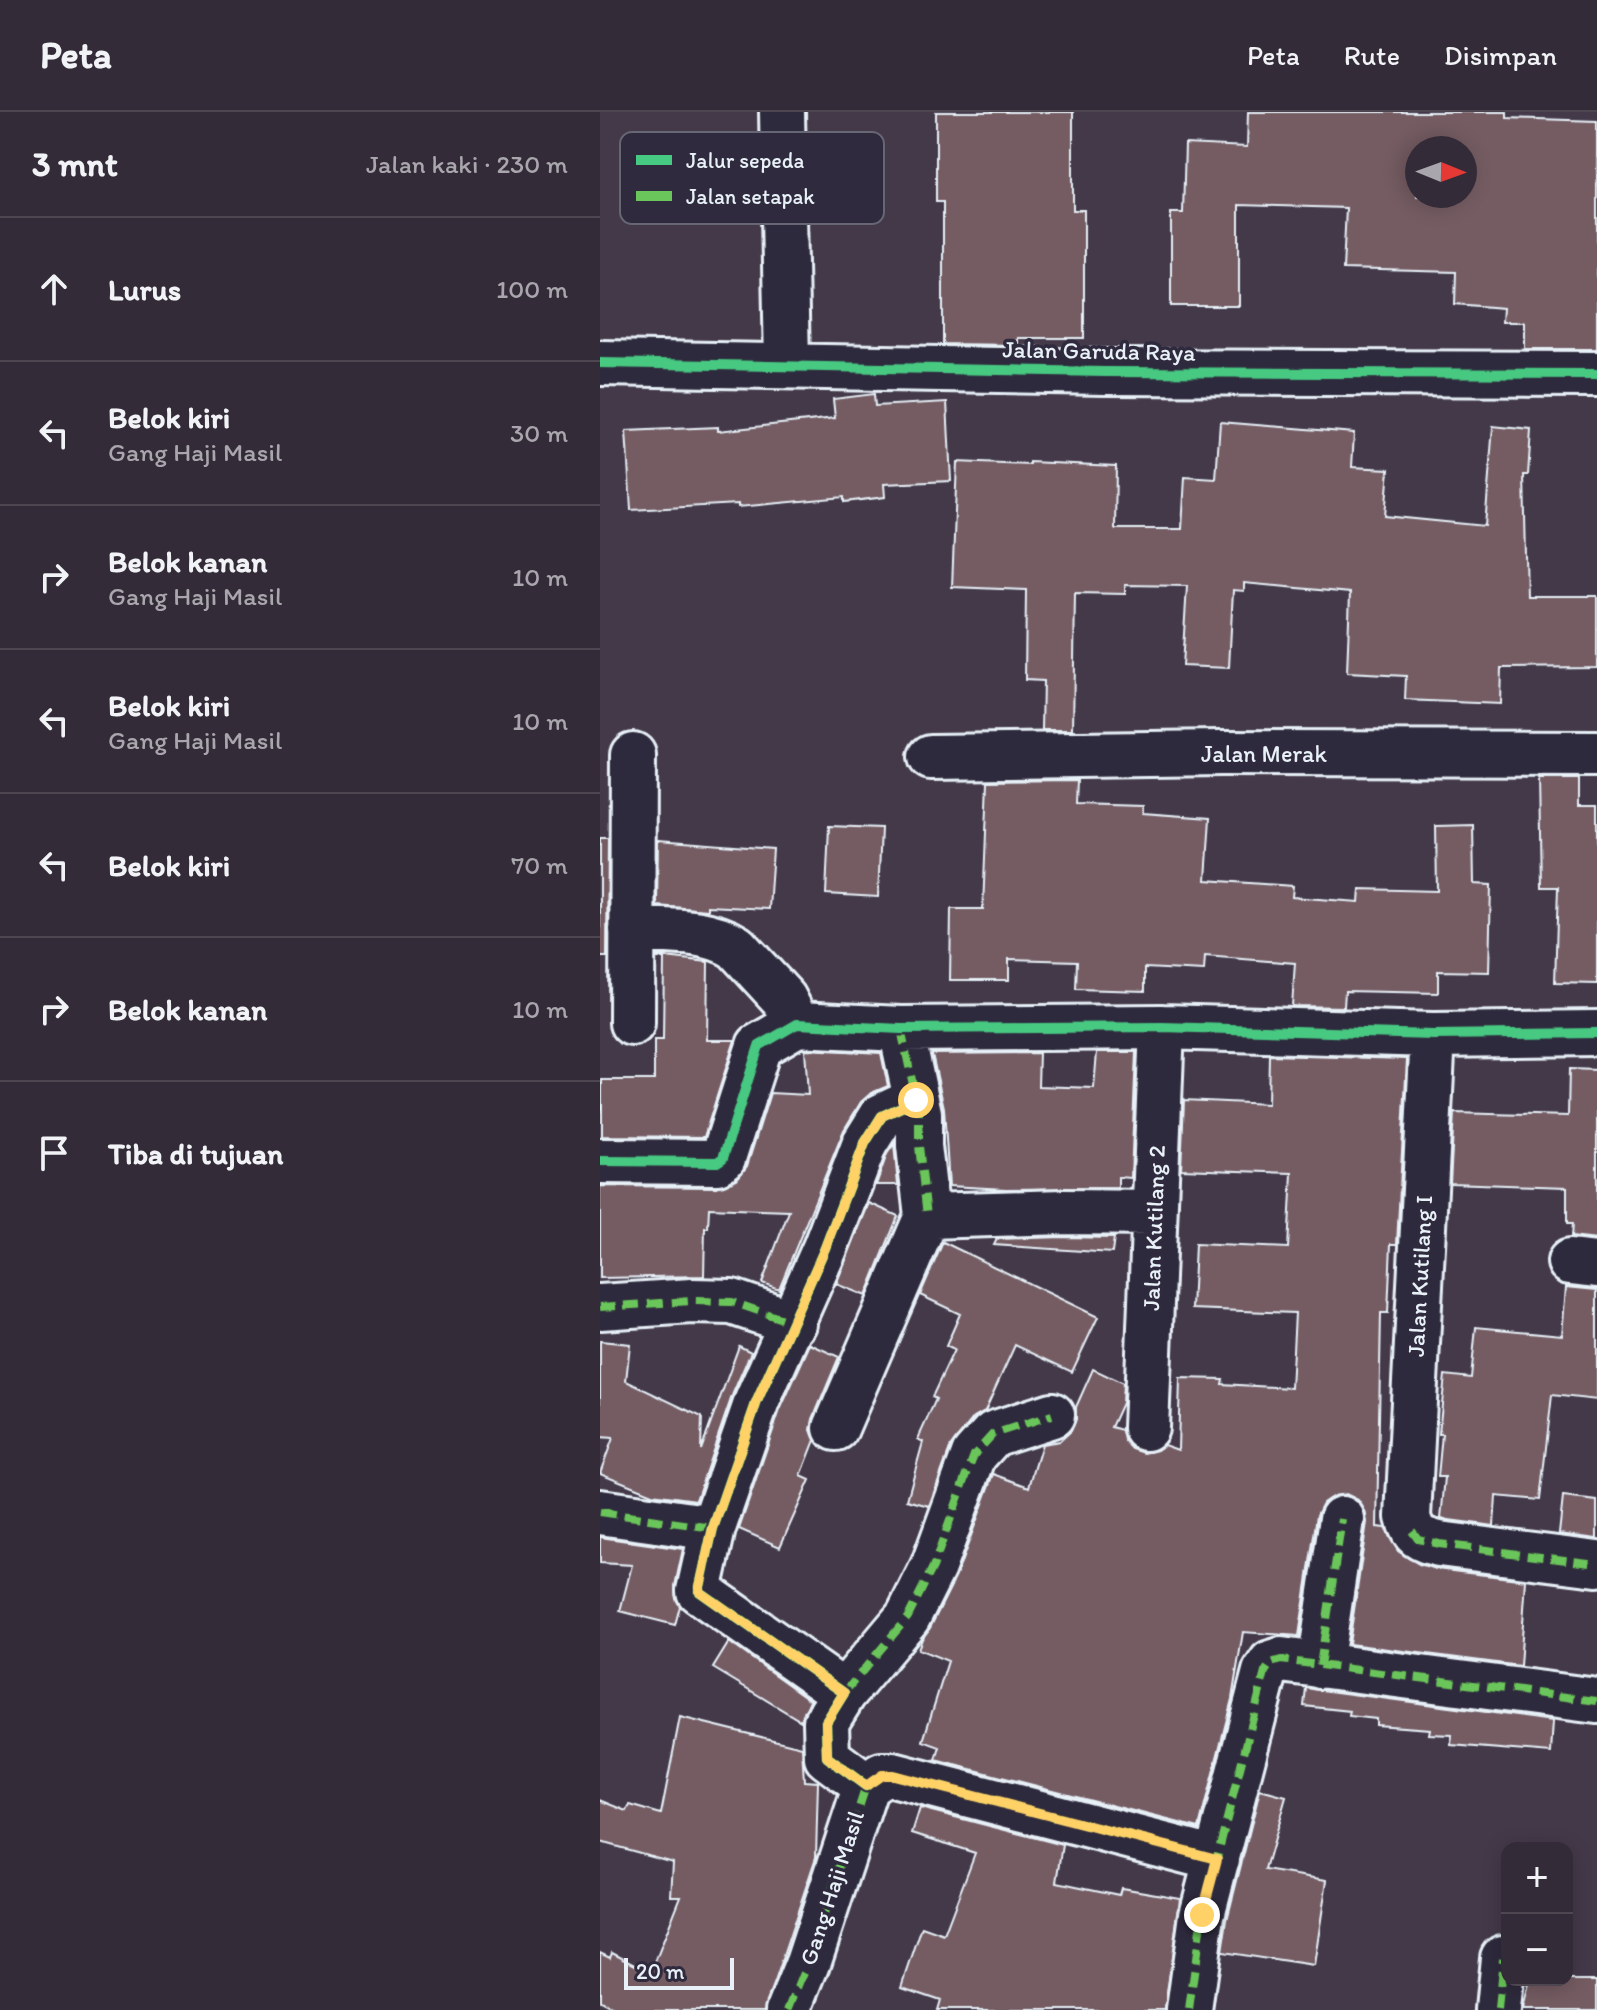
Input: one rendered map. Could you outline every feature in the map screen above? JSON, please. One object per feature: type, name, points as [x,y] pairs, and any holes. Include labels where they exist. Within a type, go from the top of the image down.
[{"type":"street","points":[[782,112],[782,132]]},
{"type":"street","points":[[784,224],[787,365]]},
{"type":"street","name":"Jalan Garuda Raya","points":[[600,363],[1105,372],[1597,374]]},
{"type":"street","name":"Jalan Merak","points":[[931,757],[1221,753],[1597,754]]},
{"type":"street","points":[[632,1023],[633,755]]},
{"type":"street","points":[[632,930],[707,935],[727,941],[784,999],[797,1024]]},
{"type":"street","points":[[600,1161],[717,1162],[723,1158],[759,1046],[797,1024],[901,1029],[1162,1027],[1433,1035],[1597,1033]]},
{"type":"street","name":"Jalan Kutilang 2","points":[[1146,1428],[1162,1027]]},
{"type":"street","points":[[836,1428],[927,1216],[916,1100],[901,1029]]},
{"type":"street","name":"Jalan Kutilang I","points":[[1433,1035],[1408,1517],[1412,1531],[1418,1539],[1439,1544],[1597,1564]]},
{"type":"street","points":[[844,1693],[699,1591],[713,1528],[757,1401],[794,1323],[865,1143],[882,1116],[916,1100]]},
{"type":"street","points":[[927,1216],[1154,1213]]},
{"type":"street","points":[[600,1307],[692,1301],[732,1302],[794,1323]]},
{"type":"street","name":"Gang Haji Masil","points":[[789,2010],[808,1963],[866,1786],[827,1757],[826,1722],[844,1693],[908,1617],[933,1567],[974,1455],[993,1434],[1052,1415]]},
{"type":"street","points":[[600,1512],[713,1528]]},
{"type":"street","points":[[1320,1666],[1342,1519]]},
{"type":"street","points":[[1189,2010],[1202,1915],[1265,1672],[1271,1663],[1281,1660],[1597,1701]]},
{"type":"street","points":[[866,1786],[882,1775],[893,1775],[1217,1859]]},
{"type":"street","points":[[1498,2010],[1501,1979]]},
{"type":"building","points":[[936,112],[1073,112],[1073,210],[1084,210],[1084,338],[1018,338],[1018,345],[943,344],[943,202],[936,202]]},
{"type":"building","points":[[1248,112],[1507,112],[1507,118],[1597,121],[1597,349],[1525,349],[1525,322],[1502,322],[1503,308],[1455,304],[1456,272],[1343,269],[1346,208],[1239,205],[1239,306],[1171,306],[1171,213],[1183,213],[1185,144],[1247,147]]},
{"type":"building","points":[[874,394],[875,406],[947,402],[951,481],[884,484],[885,497],[844,502],[844,497],[738,507],[738,504],[631,510],[626,431],[718,427],[718,431],[835,418],[833,399]]},
{"type":"building","points":[[1220,422],[1354,433],[1352,467],[1389,469],[1385,516],[1485,526],[1493,426],[1531,430],[1528,475],[1524,475],[1527,596],[1597,596],[1597,667],[1501,668],[1500,704],[1405,700],[1406,676],[1347,673],[1350,593],[1244,583],[1244,591],[1233,590],[1229,668],[1182,666],[1187,586],[1125,585],[1125,594],[1075,593],[1073,730],[1042,730],[1043,681],[1025,680],[1026,590],[952,587],[957,462],[1116,466],[1115,529],[1182,529],[1185,477],[1216,479]]},
{"type":"building","points":[[1539,779],[1579,779],[1579,805],[1597,805],[1597,984],[1555,983],[1558,887],[1541,887]]},
{"type":"building","points":[[1077,780],[1076,804],[1143,806],[1143,813],[1210,818],[1206,880],[1293,886],[1292,897],[1359,902],[1360,889],[1437,891],[1436,826],[1473,825],[1474,884],[1491,885],[1489,972],[1438,971],[1438,993],[1345,991],[1344,1007],[1292,1006],[1295,963],[1205,956],[1204,971],[1145,968],[1145,991],[1076,989],[1077,961],[1009,959],[1009,980],[950,980],[951,909],[983,909],[988,781]]},
{"type":"building","points":[[829,826],[881,828],[878,897],[826,894]]},
{"type":"building","points":[[600,838],[608,838],[607,957],[600,957]]},
{"type":"building","points":[[658,840],[773,849],[769,909],[708,906],[708,910],[657,906]]},
{"type":"building","points":[[657,956],[708,962],[707,1040],[735,1040],[704,1137],[602,1136],[602,1080],[654,1080],[654,1040],[663,1040],[664,958]]},
{"type":"building","points":[[805,1049],[881,1053],[888,1086],[871,1093],[861,1102],[844,1130],[779,1289],[762,1283],[789,1211],[709,1208],[708,1228],[705,1228],[704,1276],[600,1278],[600,1186],[717,1187],[737,1179],[747,1166],[770,1093],[808,1095]]},
{"type":"building","points":[[1097,1052],[1136,1052],[1131,1178],[1118,1177],[1118,1188],[949,1186],[944,1108],[932,1054],[1039,1053],[1038,1086],[1094,1088]]},
{"type":"building","points":[[1269,1055],[1407,1059],[1397,1244],[1391,1244],[1388,1313],[1381,1313],[1377,1527],[1385,1528],[1398,1551],[1419,1564],[1436,1569],[1526,1580],[1520,1666],[1349,1644],[1367,1522],[1358,1500],[1346,1494],[1334,1496],[1323,1503],[1317,1515],[1299,1636],[1243,1632],[1232,1699],[1199,1828],[936,1760],[940,1747],[923,1741],[948,1661],[918,1649],[922,1639],[956,1576],[994,1474],[1029,1487],[1042,1444],[1060,1441],[1071,1431],[1076,1419],[1076,1407],[1093,1369],[1123,1383],[1122,1403],[1111,1427],[1122,1430],[1124,1440],[1132,1449],[1144,1453],[1164,1445],[1178,1450],[1180,1378],[1223,1379],[1222,1384],[1291,1388],[1295,1313],[1192,1309],[1195,1244],[1288,1248],[1292,1173],[1181,1169],[1184,1100],[1268,1104]]},
{"type":"building","points":[[1569,1069],[1597,1070],[1597,1240],[1571,1237],[1572,1224],[1567,1224],[1567,1187],[1450,1183],[1454,1113],[1568,1116]]},
{"type":"building","points":[[894,1144],[898,1185],[876,1185],[887,1154]]},
{"type":"building","points":[[869,1203],[898,1216],[866,1296],[836,1284]]},
{"type":"building","points":[[1114,1238],[1112,1253],[994,1245],[997,1239]]},
{"type":"building","points":[[943,1242],[1098,1317],[1072,1372],[1015,1345],[985,1411],[974,1417],[951,1446],[929,1506],[907,1500],[923,1442],[918,1439],[936,1399],[932,1397],[954,1350],[946,1346],[960,1314],[920,1295]]},
{"type":"building","points":[[1566,1287],[1597,1290],[1597,1400],[1552,1395],[1540,1500],[1496,1496],[1494,1526],[1441,1519],[1445,1477],[1438,1477],[1442,1434],[1439,1434],[1445,1375],[1471,1378],[1476,1327],[1562,1335]]},
{"type":"building","points":[[600,1341],[630,1344],[626,1381],[702,1417],[701,1450],[739,1346],[751,1352],[733,1393],[696,1500],[652,1494],[600,1473],[613,1438],[600,1437]]},
{"type":"building","points":[[810,1344],[839,1357],[813,1419],[811,1430],[815,1440],[801,1476],[810,1480],[780,1547],[739,1529],[780,1410]]},
{"type":"building","points":[[1563,1497],[1597,1501],[1597,1539],[1559,1534]]},
{"type":"building","points":[[600,1537],[683,1549],[675,1586],[680,1606],[675,1625],[620,1611],[632,1565],[600,1563]]},
{"type":"building","points":[[729,1642],[810,1700],[801,1721],[713,1668]]},
{"type":"building","points":[[1306,1688],[1553,1721],[1551,1753],[1451,1745],[1452,1735],[1429,1734],[1430,1729],[1376,1725],[1376,1719],[1349,1716],[1350,1711],[1304,1706]]},
{"type":"building","points":[[680,1717],[802,1747],[804,1781],[818,1782],[816,1857],[765,2010],[617,2010],[600,2001],[600,1952],[610,1957],[612,1952],[651,1972],[681,1896],[671,1896],[673,1862],[600,1842],[600,1800],[627,1811],[630,1805],[661,1814]]},
{"type":"building","points":[[1260,1790],[1286,1797],[1265,1870],[1327,1880],[1314,1966],[1222,1952],[1227,1920]]},
{"type":"building","points":[[920,1808],[1063,1845],[1057,1882],[1119,1895],[1121,1888],[1180,1898],[1165,2010],[937,2010],[940,2000],[902,1987],[922,1927],[944,1935],[975,1853],[912,1833]]},
{"type":"building","points":[[1573,1980],[1597,1980],[1597,2010],[1523,2010],[1529,1986],[1573,1986]]},
{"type":"marked path","points":[[901,1029],[919,1113],[919,1146],[927,1216]]},
{"type":"marked path","points":[[600,1307],[692,1301],[732,1302],[794,1323]]},
{"type":"marked path","points":[[844,1693],[908,1617],[933,1567],[974,1455],[993,1434],[1052,1415]]},
{"type":"marked path","points":[[600,1512],[713,1528]]},
{"type":"marked path","points":[[1320,1666],[1342,1519]]},
{"type":"marked path","points":[[1412,1531],[1418,1539],[1439,1544],[1597,1564]]},
{"type":"marked path","points":[[1189,2010],[1202,1915],[1265,1672],[1271,1663],[1281,1660],[1597,1701]]},
{"type":"marked path","points":[[866,1786],[882,1775],[893,1775],[1217,1859]]},
{"type":"marked path","points":[[789,2010],[808,1963],[866,1786]]},
{"type":"marked path","points":[[1498,2010],[1501,1979]]},
{"type":"cycle path","points":[[600,363],[1105,372],[1597,374]]},
{"type":"cycle path","points":[[600,1161],[717,1162],[723,1158],[759,1046],[797,1024],[901,1029],[1162,1027],[1433,1035],[1597,1033]]},
{"type":"cycle path","points":[[866,1786],[827,1757],[826,1722],[844,1693],[699,1591],[713,1528],[757,1401],[825,1248],[865,1143],[882,1116],[916,1100]]},
{"type":"route","points":[[916,1100],[882,1116],[865,1143],[794,1323],[757,1401],[713,1528],[699,1591],[844,1693],[826,1722],[827,1757],[866,1786],[882,1775],[893,1775],[1217,1859],[1202,1915]]}]
